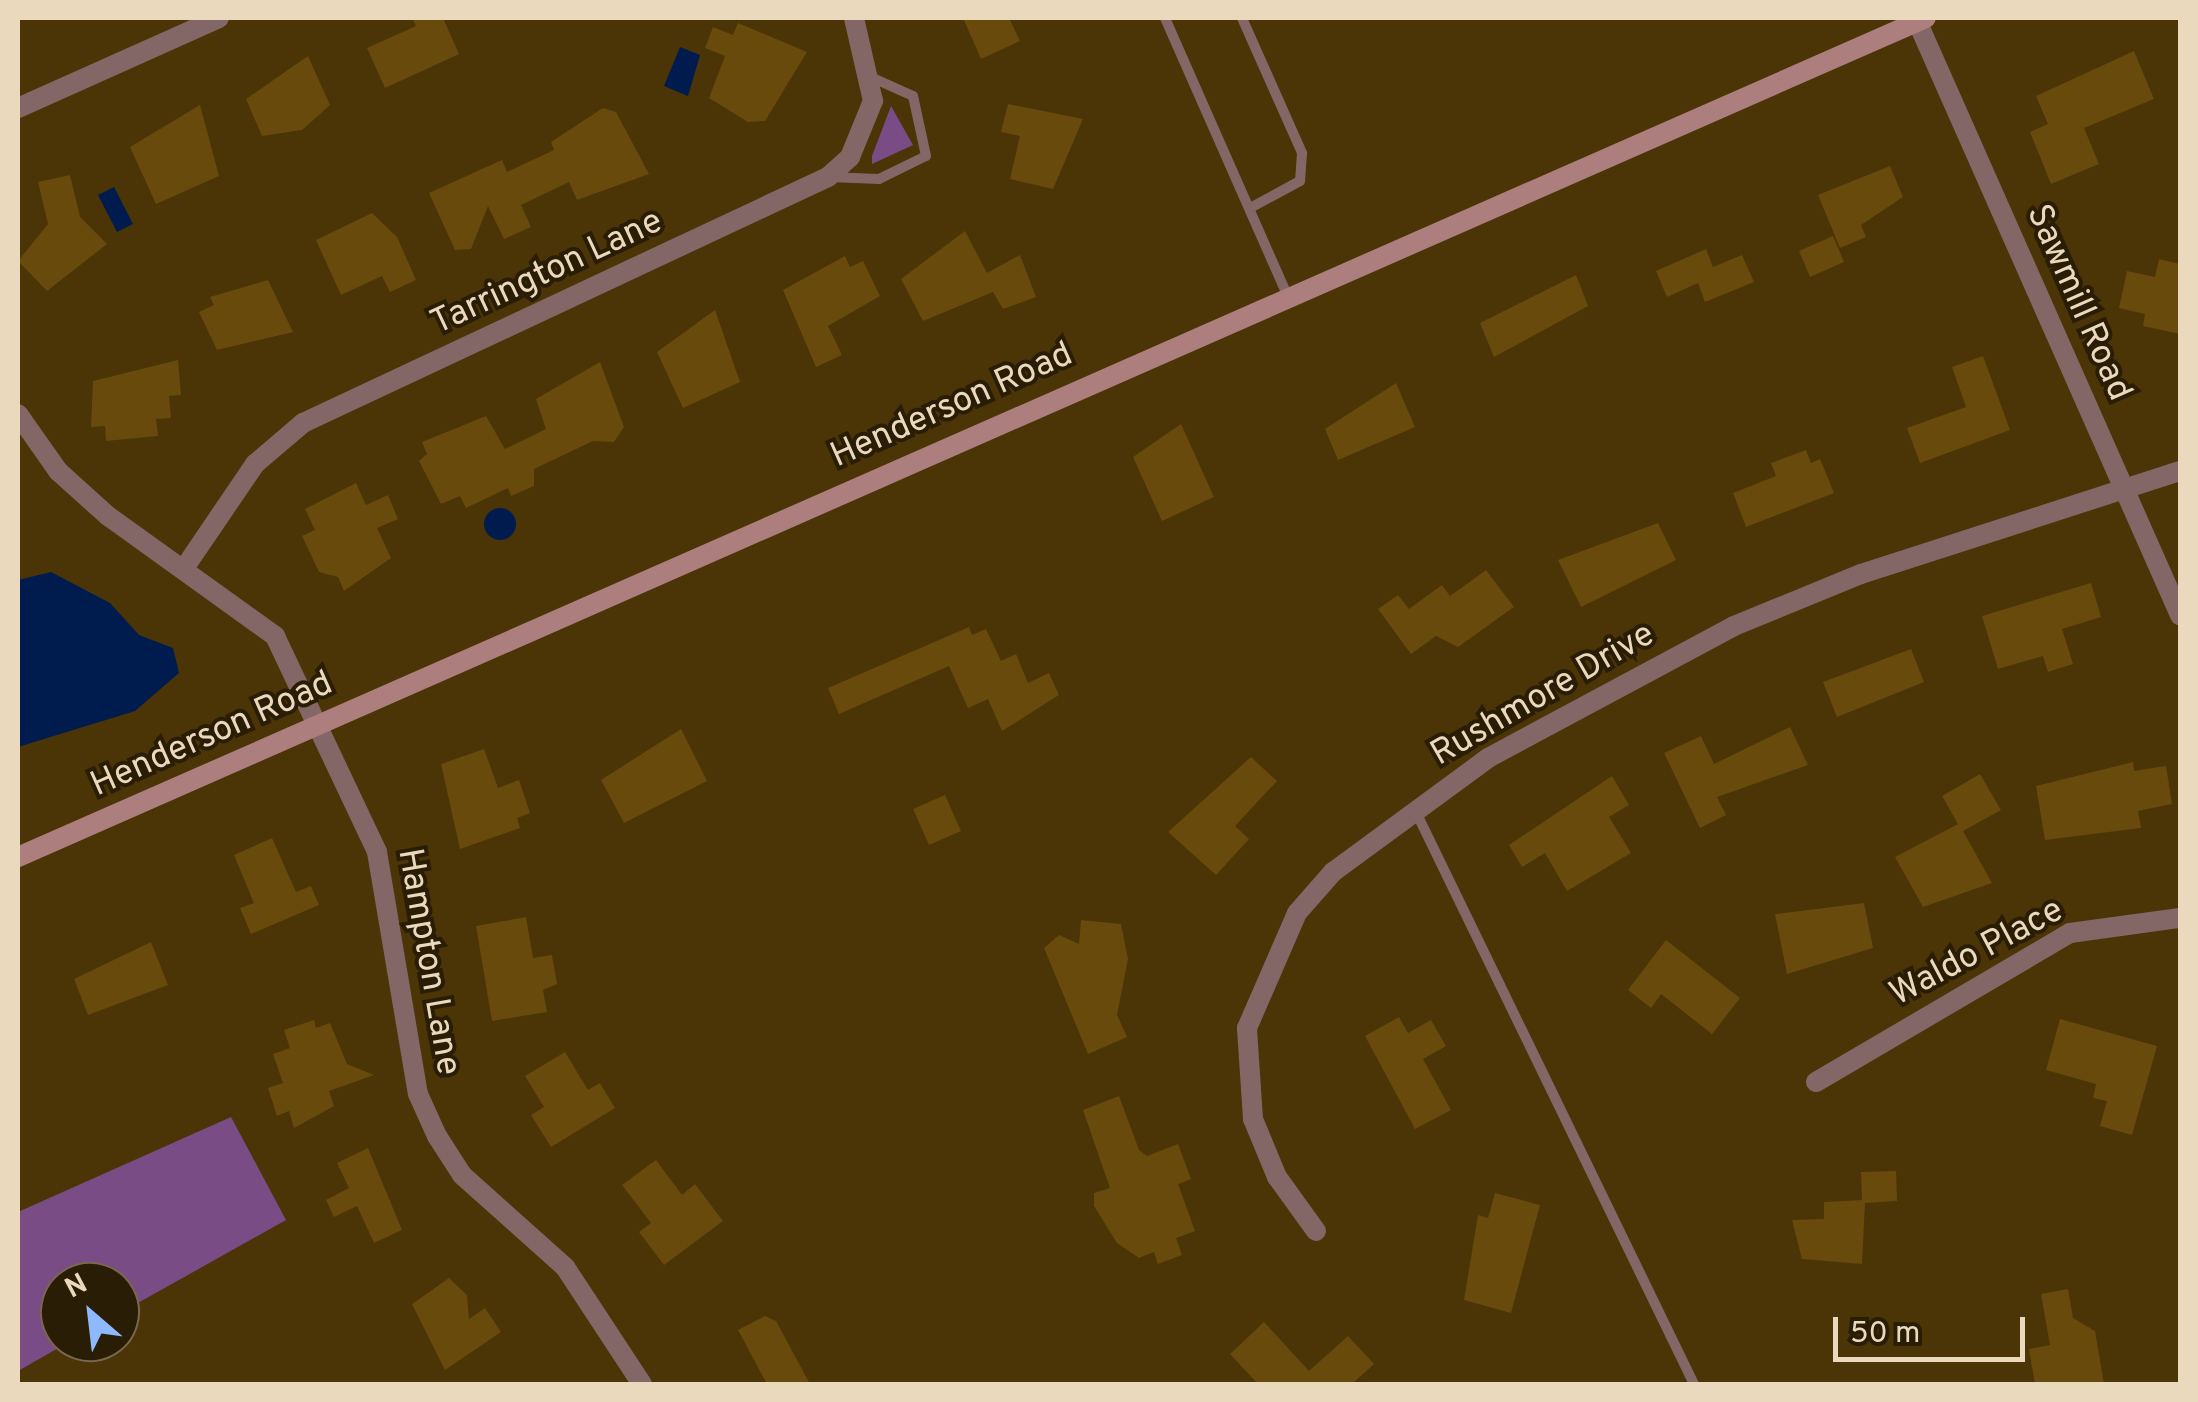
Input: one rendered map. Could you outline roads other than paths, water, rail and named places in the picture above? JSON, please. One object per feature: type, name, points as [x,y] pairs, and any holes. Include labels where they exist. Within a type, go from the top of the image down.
[{"type":"main road","name":"Henderson Road","points":[[18,857],[1919,19]]},
{"type":"street","points":[[18,108],[219,18]]},
{"type":"street","name":"Tarrington Lane","points":[[185,567],[255,464],[303,423],[828,177],[865,130],[873,78],[854,18]]},
{"type":"street","name":"Sawmill Road","points":[[1919,19],[2180,615]]},
{"type":"street","points":[[18,414],[58,471],[276,636],[320,722]]},
{"type":"street","name":"Rushmore Drive","points":[[1316,1230],[1277,1177],[1253,1118],[1246,1028],[1296,912],[1333,872],[1488,758],[1734,626],[1861,574],[2126,492],[2180,471]]},
{"type":"street","name":"Hampton Lane","points":[[320,722],[377,852],[418,1094],[437,1136],[462,1175],[577,1281],[642,1384]]},
{"type":"street","name":"Waldo Place","points":[[1816,1082],[2070,933],[2180,918]]},
{"type":"lane","points":[[1165,18],[1288,294]]},
{"type":"lane","points":[[1242,18],[1302,153],[1300,180],[1250,208]]},
{"type":"lane","points":[[828,177],[878,179],[926,156],[913,96],[873,78]]},
{"type":"lane","points":[[1415,810],[1694,1384]]},
{"type":"water","points":[[680,47],[700,55],[688,96],[664,86]]},
{"type":"water","points":[[114,187],[133,224],[117,232],[98,195]]},
{"type":"water","points":[[500,508],[511,513],[516,524],[511,535],[500,540],[489,535],[484,524],[489,513]]},
{"type":"water","points":[[51,572],[110,603],[139,635],[173,648],[179,673],[135,711],[18,747],[18,580]]}]
